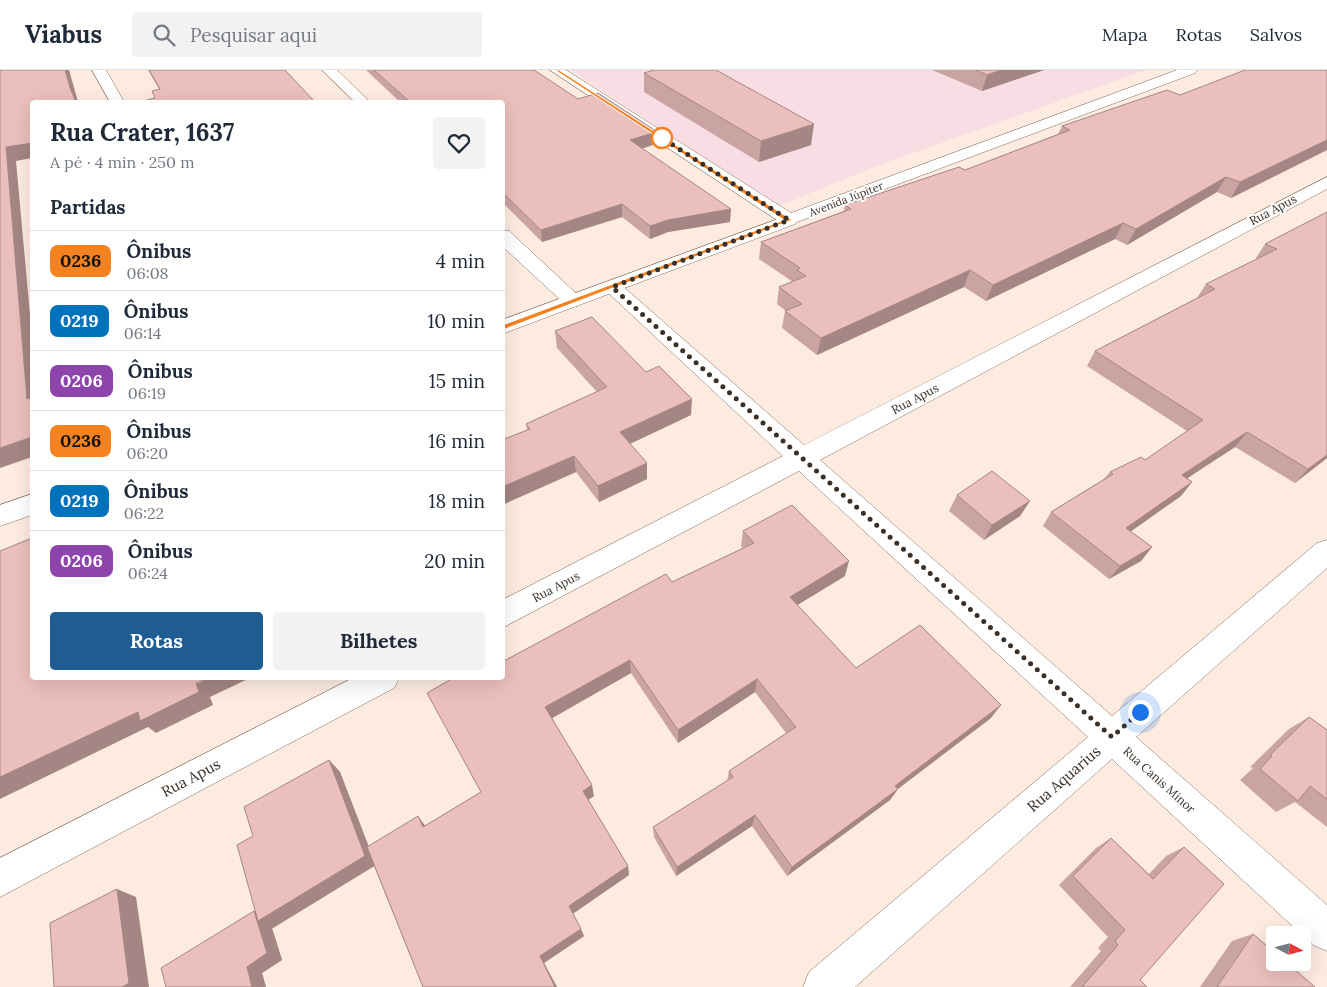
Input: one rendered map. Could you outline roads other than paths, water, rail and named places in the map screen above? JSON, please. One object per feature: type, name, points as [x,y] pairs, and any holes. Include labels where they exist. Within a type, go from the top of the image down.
[{"type":"street","points":[[100,70],[116,100]]},
{"type":"street","points":[[329,70],[361,100]]},
{"type":"street","points":[[557,70],[789,220]]},
{"type":"street","name":"Avenida Júpiter","points":[[505,327],[1190,70]]},
{"type":"street","name":"Rua Apus","points":[[505,613],[1327,182]]},
{"type":"street","points":[[505,238],[573,301]]},
{"type":"street","name":"Rua Canis Minor","points":[[612,287],[1327,931]]},
{"type":"street","points":[[0,516],[30,505]]},
{"type":"street","name":"Rua Aquarius","points":[[824,987],[1327,551]]},
{"type":"street","name":"Rua Apus","points":[[0,878],[379,680]]}]
